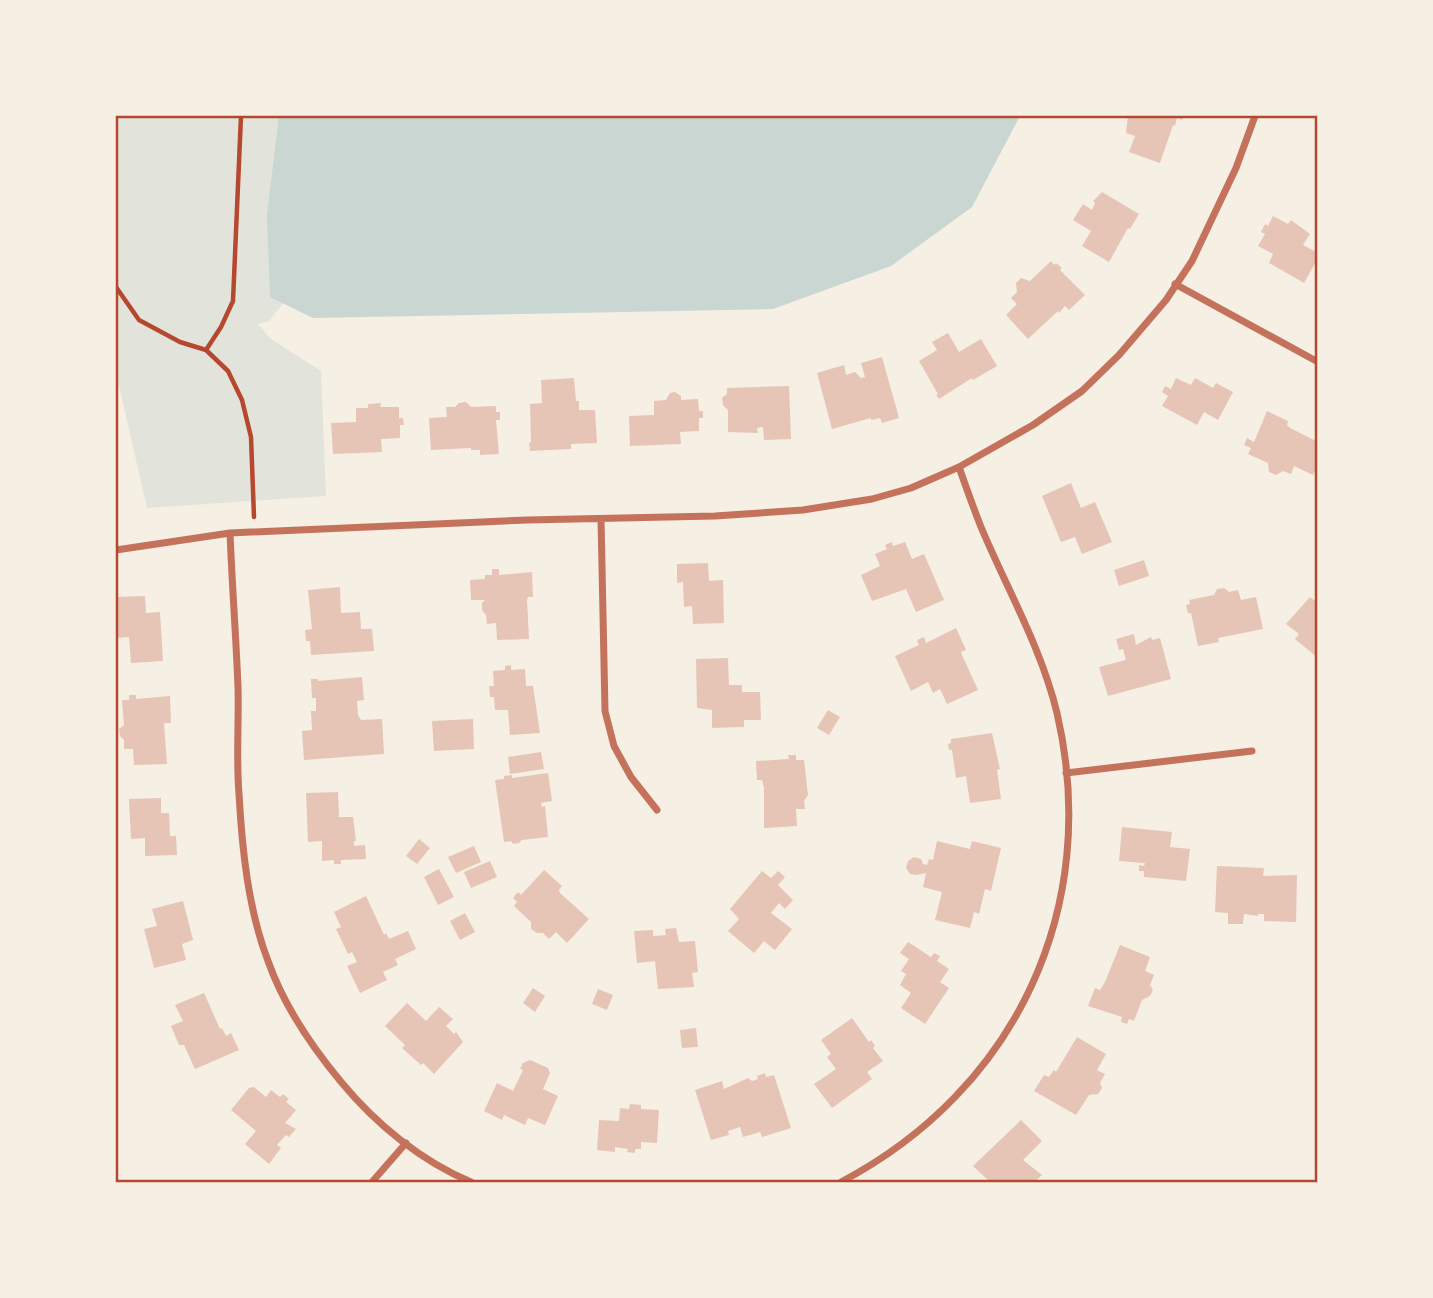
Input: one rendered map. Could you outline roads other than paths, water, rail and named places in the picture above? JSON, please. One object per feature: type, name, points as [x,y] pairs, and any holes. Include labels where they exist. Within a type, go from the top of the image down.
[{"type":"street","points":[[116,550],[230,533],[715,516],[803,510],[872,499],[911,488],[959,467],[1033,425],[1082,391],[1119,355],[1166,300],[1192,261],[1214,219],[1255,116]]},
{"type":"street","points":[[1175,284],[1318,362]]},
{"type":"street","points":[[841,1182],[876,1164],[936,1117],[968,1084],[1003,1040],[1033,985],[1053,930],[1065,875],[1070,816],[1057,712],[1034,640],[981,527],[959,467]]},
{"type":"street","points":[[601,519],[605,711],[614,746],[631,777],[657,810]]},
{"type":"street","points":[[230,533],[238,687],[239,793],[247,882],[267,960],[298,1023],[317,1053],[358,1102],[406,1143],[448,1173],[471,1182]]},
{"type":"street","points":[[1066,773],[1252,751]]},
{"type":"street","points":[[372,1182],[406,1143]]}]
